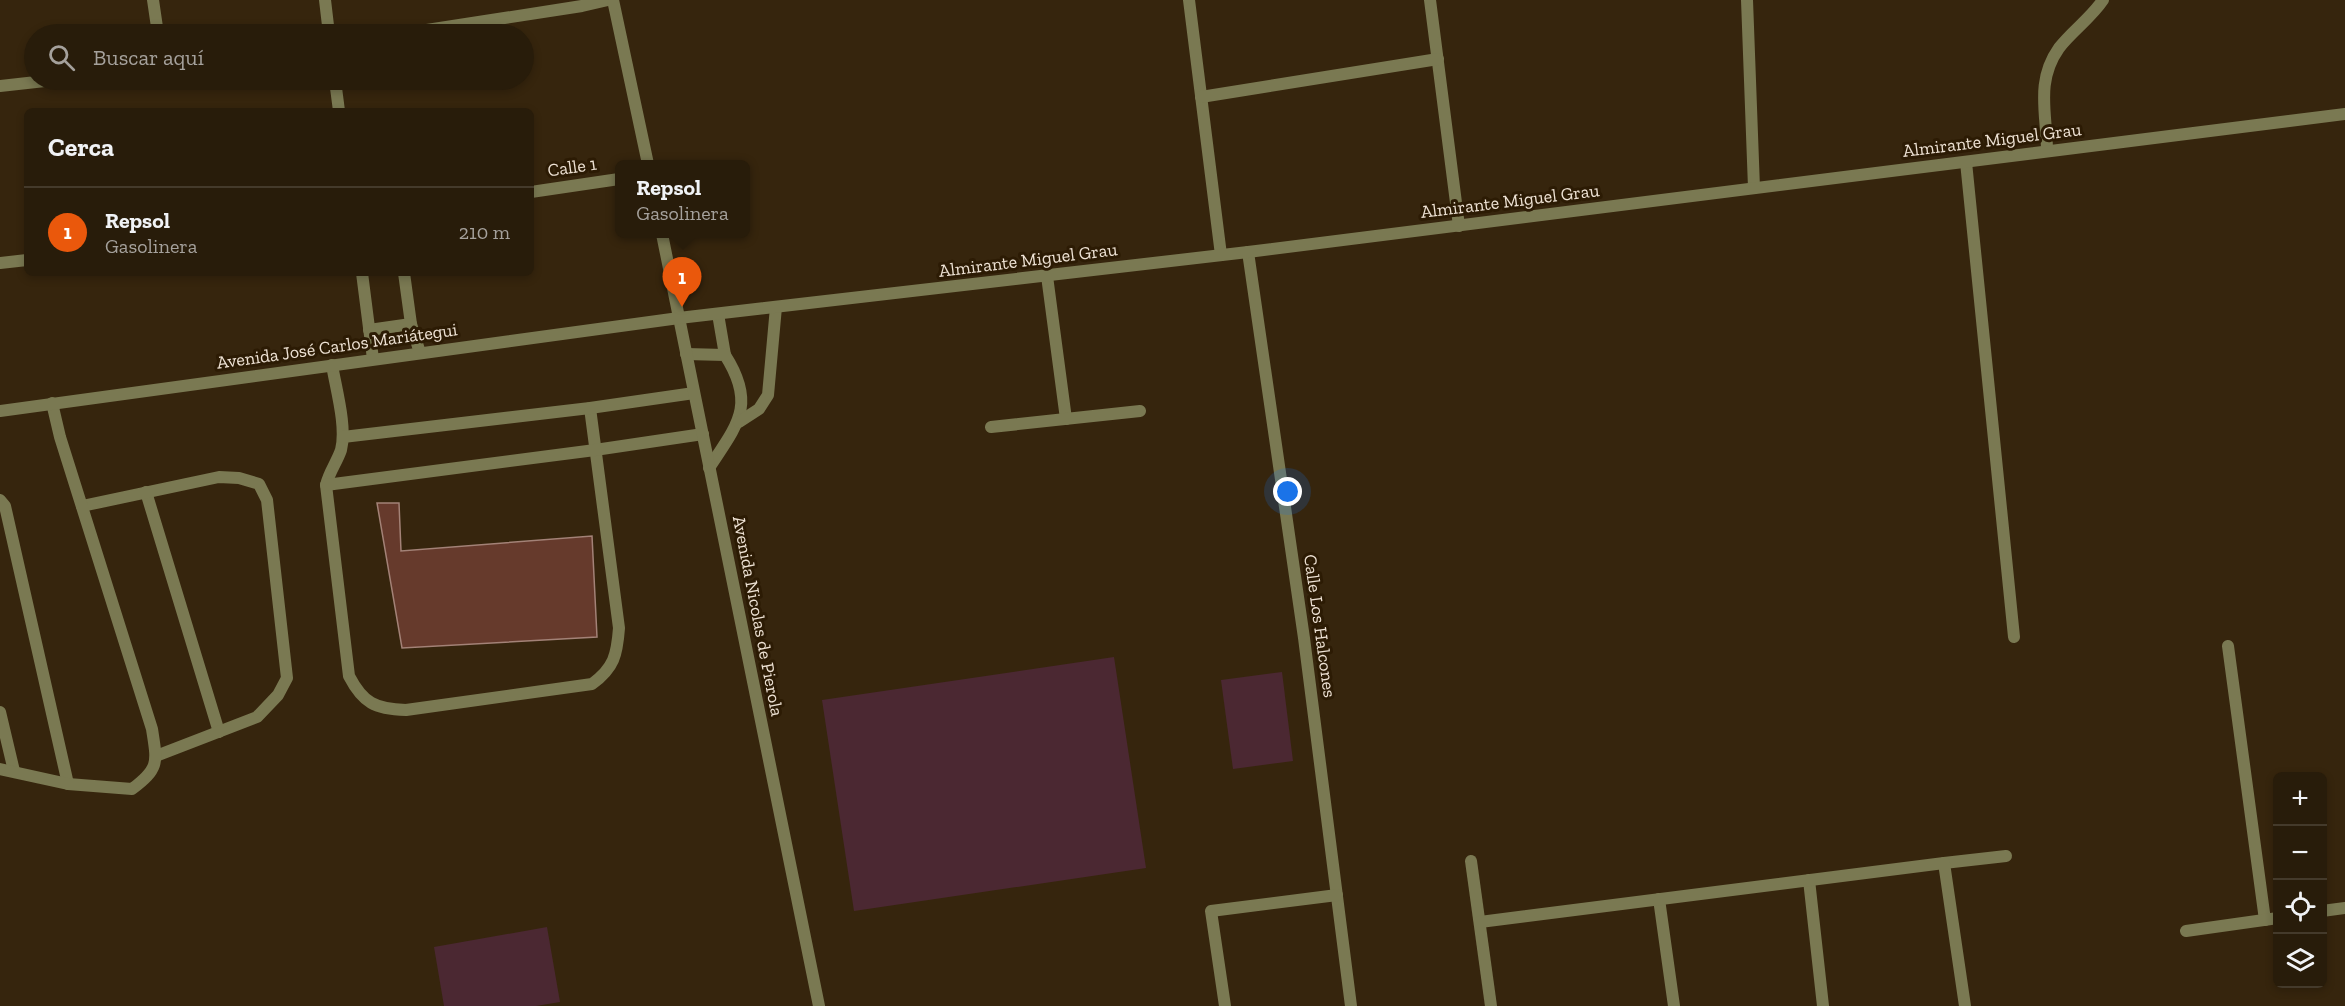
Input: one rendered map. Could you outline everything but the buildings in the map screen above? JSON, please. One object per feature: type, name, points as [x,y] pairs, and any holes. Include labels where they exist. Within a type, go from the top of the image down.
[{"type":"street","points":[[153,0],[157,24]]},
{"type":"street","points":[[325,0],[328,24]]},
{"type":"street","points":[[466,24],[608,0]]},
{"type":"street","points":[[613,0],[647,160]]},
{"type":"street","points":[[1189,0],[1221,255]]},
{"type":"street","points":[[1430,0],[1459,225]]},
{"type":"street","points":[[1747,0],[1754,188]]},
{"type":"street","points":[[2047,152],[2043,87],[2047,71],[2059,48],[2103,0]]},
{"type":"street","points":[[1201,97],[1438,59]]},
{"type":"street","points":[[0,86],[24,83]]},
{"type":"street","points":[[336,90],[339,108]]},
{"type":"street","name":"Almirante Miguel Grau","points":[[679,318],[1248,252],[2345,114]]},
{"type":"street","points":[[1966,162],[2014,637]]},
{"type":"street","name":"Calle 1","points":[[534,192],[615,180]]},
{"type":"street","name":"Avenida Nicolas de Pierola","points":[[663,238],[819,1006]]},
{"type":"street","name":"Calle Los Halcones","points":[[1248,252],[1304,638],[1351,1006]]},
{"type":"street","points":[[0,264],[24,260]]},
{"type":"street","points":[[362,276],[373,359]]},
{"type":"street","points":[[404,276],[411,324],[420,353]]},
{"type":"street","points":[[1047,276],[1066,419]]},
{"type":"street","points":[[709,468],[739,422],[759,409],[768,395],[776,307]]},
{"type":"street","points":[[718,314],[725,355],[738,377],[742,399],[739,422]]},
{"type":"street","name":"Avenida José Carlos Mariátegui","points":[[0,411],[679,318]]},
{"type":"street","points":[[369,330],[411,324]]},
{"type":"street","points":[[686,354],[725,355]]},
{"type":"street","points":[[332,365],[343,437],[340,452],[329,473],[326,485],[349,676],[358,694],[371,703],[390,709],[406,710],[592,684],[606,674],[614,660],[620,628],[590,408]]},
{"type":"street","points":[[343,437],[590,408],[694,393]]},
{"type":"street","points":[[0,770],[14,771],[68,784],[132,789],[151,775],[156,756],[152,729],[60,437],[52,404]]},
{"type":"street","points":[[991,427],[1140,411]]},
{"type":"street","points":[[326,485],[703,434]]},
{"type":"street","points":[[82,506],[219,477],[239,477],[259,484],[267,500],[287,678],[278,695],[257,717],[156,756]]},
{"type":"street","points":[[146,492],[219,732]]},
{"type":"street","points":[[0,500],[5,506],[68,784]]},
{"type":"street","points":[[2186,931],[2271,919],[2228,646]]},
{"type":"street","points":[[0,712],[14,771]]},
{"type":"street","points":[[1479,922],[2006,856]]},
{"type":"street","points":[[1471,861],[1491,1006]]},
{"type":"street","points":[[1944,864],[1965,1006]]},
{"type":"street","points":[[1809,880],[1823,1006]]},
{"type":"street","points":[[1225,1006],[1211,911],[1337,895]]},
{"type":"street","points":[[1659,899],[1674,1006]]},
{"type":"street","points":[[2327,910],[2345,908]]},
{"type":"shaded area","points":[[1114,657],[1146,868],[854,911],[822,700]]},
{"type":"shaded area","points":[[1282,672],[1293,761],[1233,769],[1221,680]]},
{"type":"shaded area","points":[[547,927],[560,1002],[536,1006],[444,1006],[434,947]]},
{"type":"place","name":"Repsol","points":[[682,307]]}]
